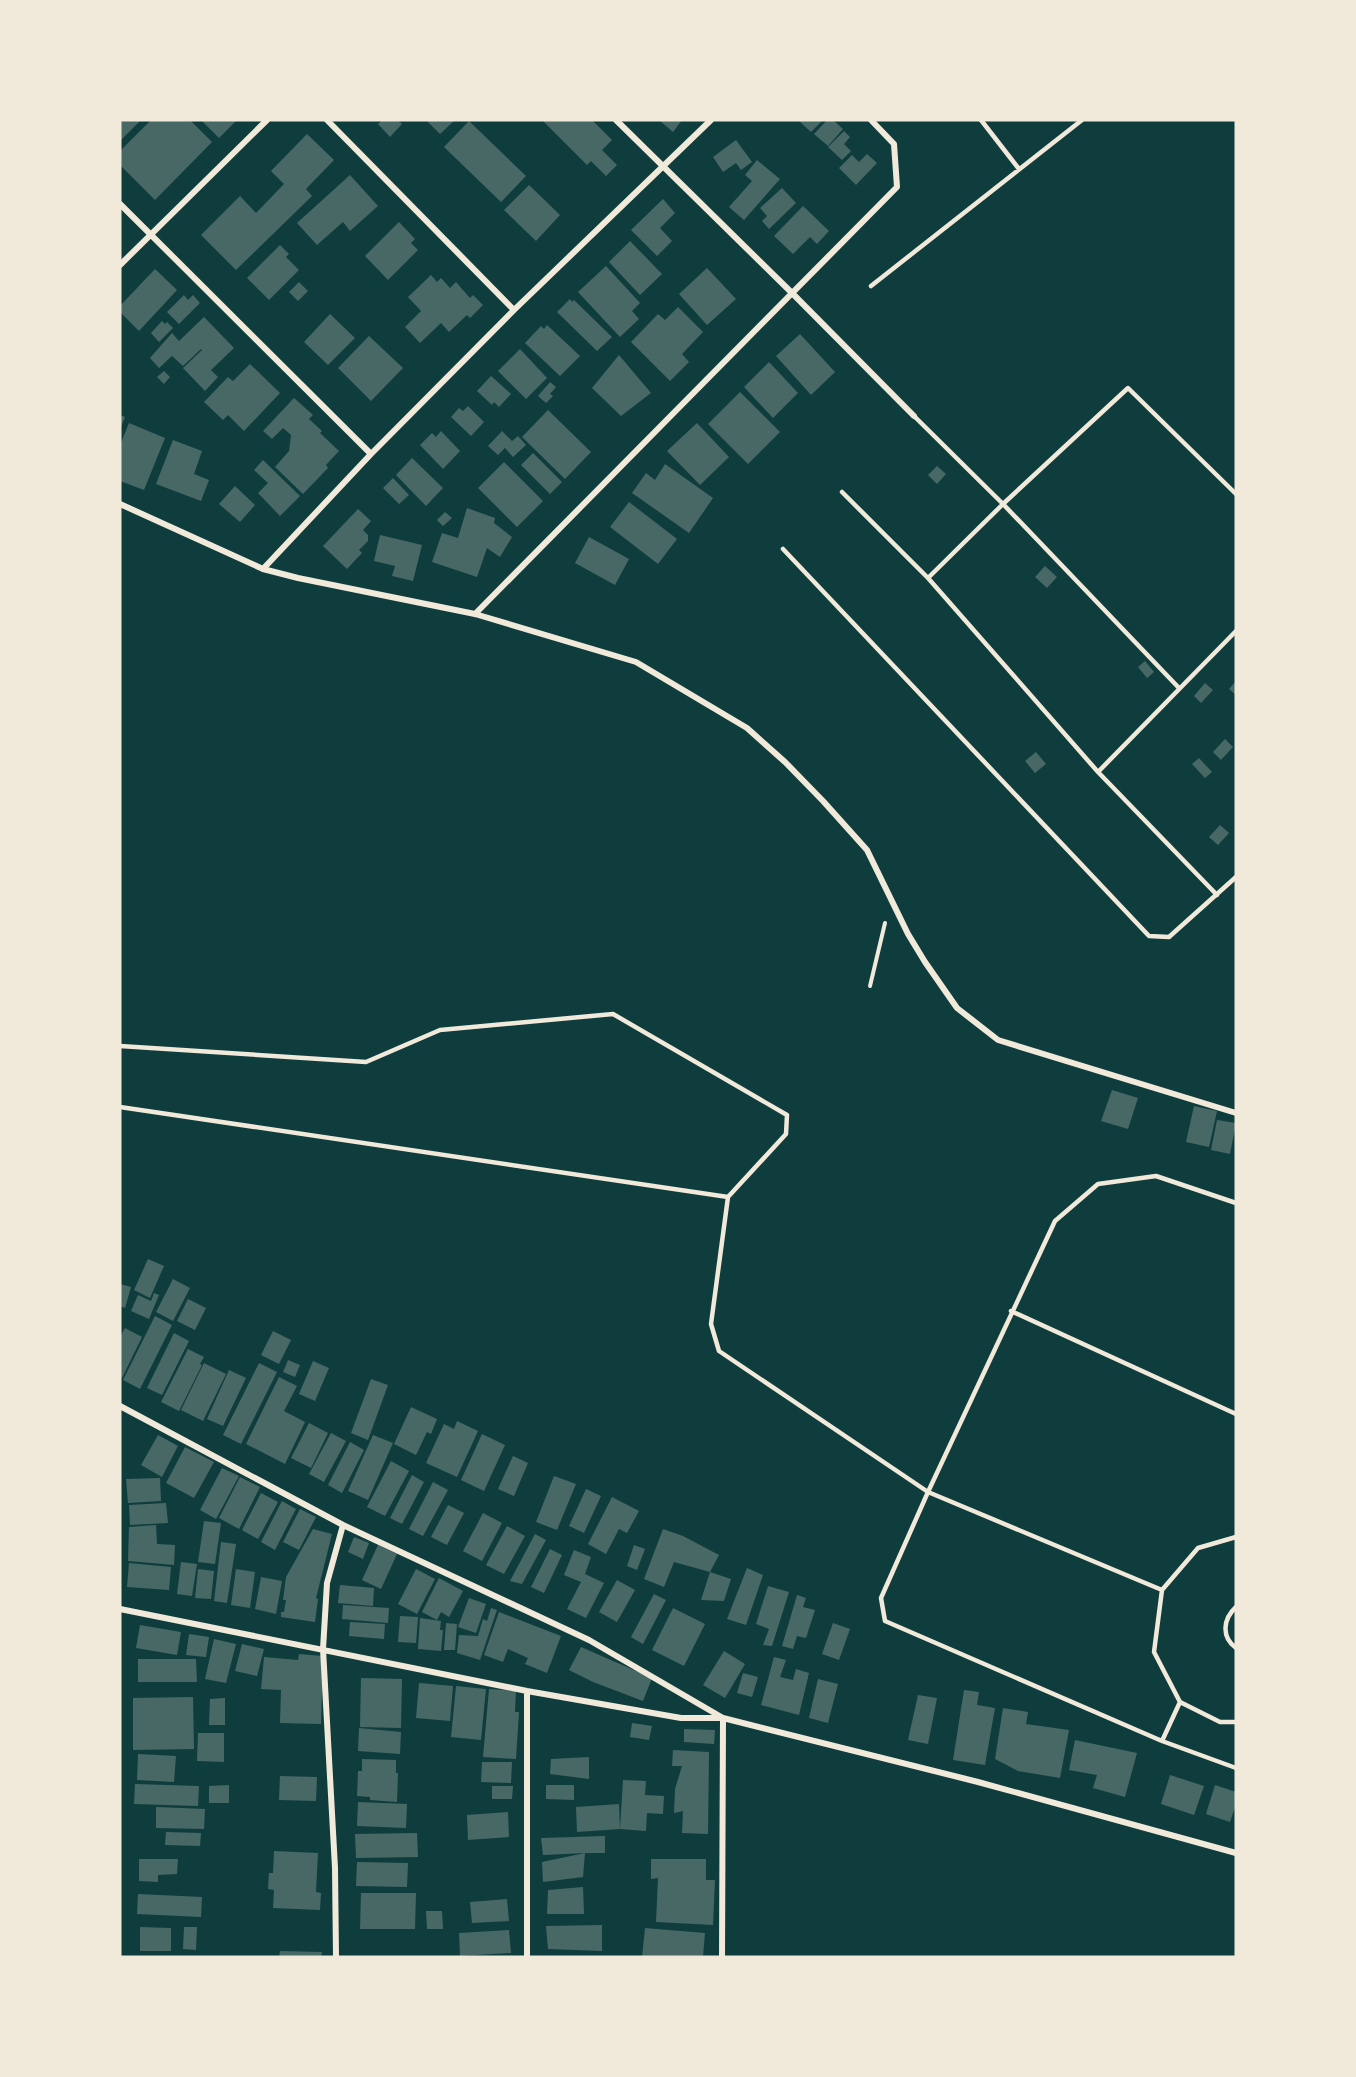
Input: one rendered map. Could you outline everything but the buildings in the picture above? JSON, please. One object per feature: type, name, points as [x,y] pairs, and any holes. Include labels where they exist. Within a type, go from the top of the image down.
[{"type":"street","points":[[120,266],[267,120]]},
{"type":"street","points":[[327,120],[514,310]]},
{"type":"street","points":[[615,120],[914,416]]},
{"type":"street","points":[[263,569],[371,454],[514,310],[711,120]]},
{"type":"street","points":[[475,614],[897,187],[894,144],[871,120]]},
{"type":"street","points":[[120,204],[371,454]]},
{"type":"street","points":[[120,504],[263,569],[475,614],[636,662],[747,728],[785,762],[867,850],[893,907],[925,962],[957,1008],[998,1041],[1236,1113]]},
{"type":"street","points":[[120,1406],[343,1525],[589,1640],[723,1718]]},
{"type":"street","points":[[336,1957],[335,1868],[323,1649],[327,1582],[343,1525]]},
{"type":"street","points":[[120,1609],[527,1691],[681,1718],[723,1718],[978,1782],[1236,1853]]},
{"type":"street","points":[[527,1691],[527,1957]]},
{"type":"street","points":[[722,1957],[723,1718]]},
{"type":"lane","points":[[981,120],[1019,170]]},
{"type":"lane","points":[[871,286],[1082,120]]},
{"type":"lane","points":[[928,579],[1003,504],[1128,388],[1236,494]]},
{"type":"lane","points":[[914,416],[1003,504],[1179,688]]},
{"type":"lane","points":[[842,492],[928,579],[1098,772],[1217,895]]},
{"type":"lane","points":[[783,549],[1149,936],[1169,937],[1236,877]]},
{"type":"lane","points":[[1098,772],[1236,631]]},
{"type":"lane","points":[[120,1046],[366,1062],[440,1030],[613,1014],[787,1115],[786,1134],[728,1197],[711,1324],[719,1351],[928,1492],[1162,1590]]},
{"type":"lane","points":[[120,1107],[728,1197]]},
{"type":"lane","points":[[1236,1203],[1156,1176],[1098,1184],[1055,1221],[1011,1311],[881,1598],[885,1621],[1162,1741],[1236,1768]]},
{"type":"lane","points":[[1011,1311],[1236,1414]]},
{"type":"lane","points":[[1236,1537],[1198,1548],[1162,1590],[1154,1652],[1180,1702],[1220,1722],[1236,1722]]},
{"type":"lane","points":[[1236,1607],[1230,1613],[1225,1629],[1227,1638],[1236,1648]]},
{"type":"lane","points":[[1162,1741],[1180,1702]]},
{"type":"path","points":[[870,986],[885,923],[893,907]]}]
